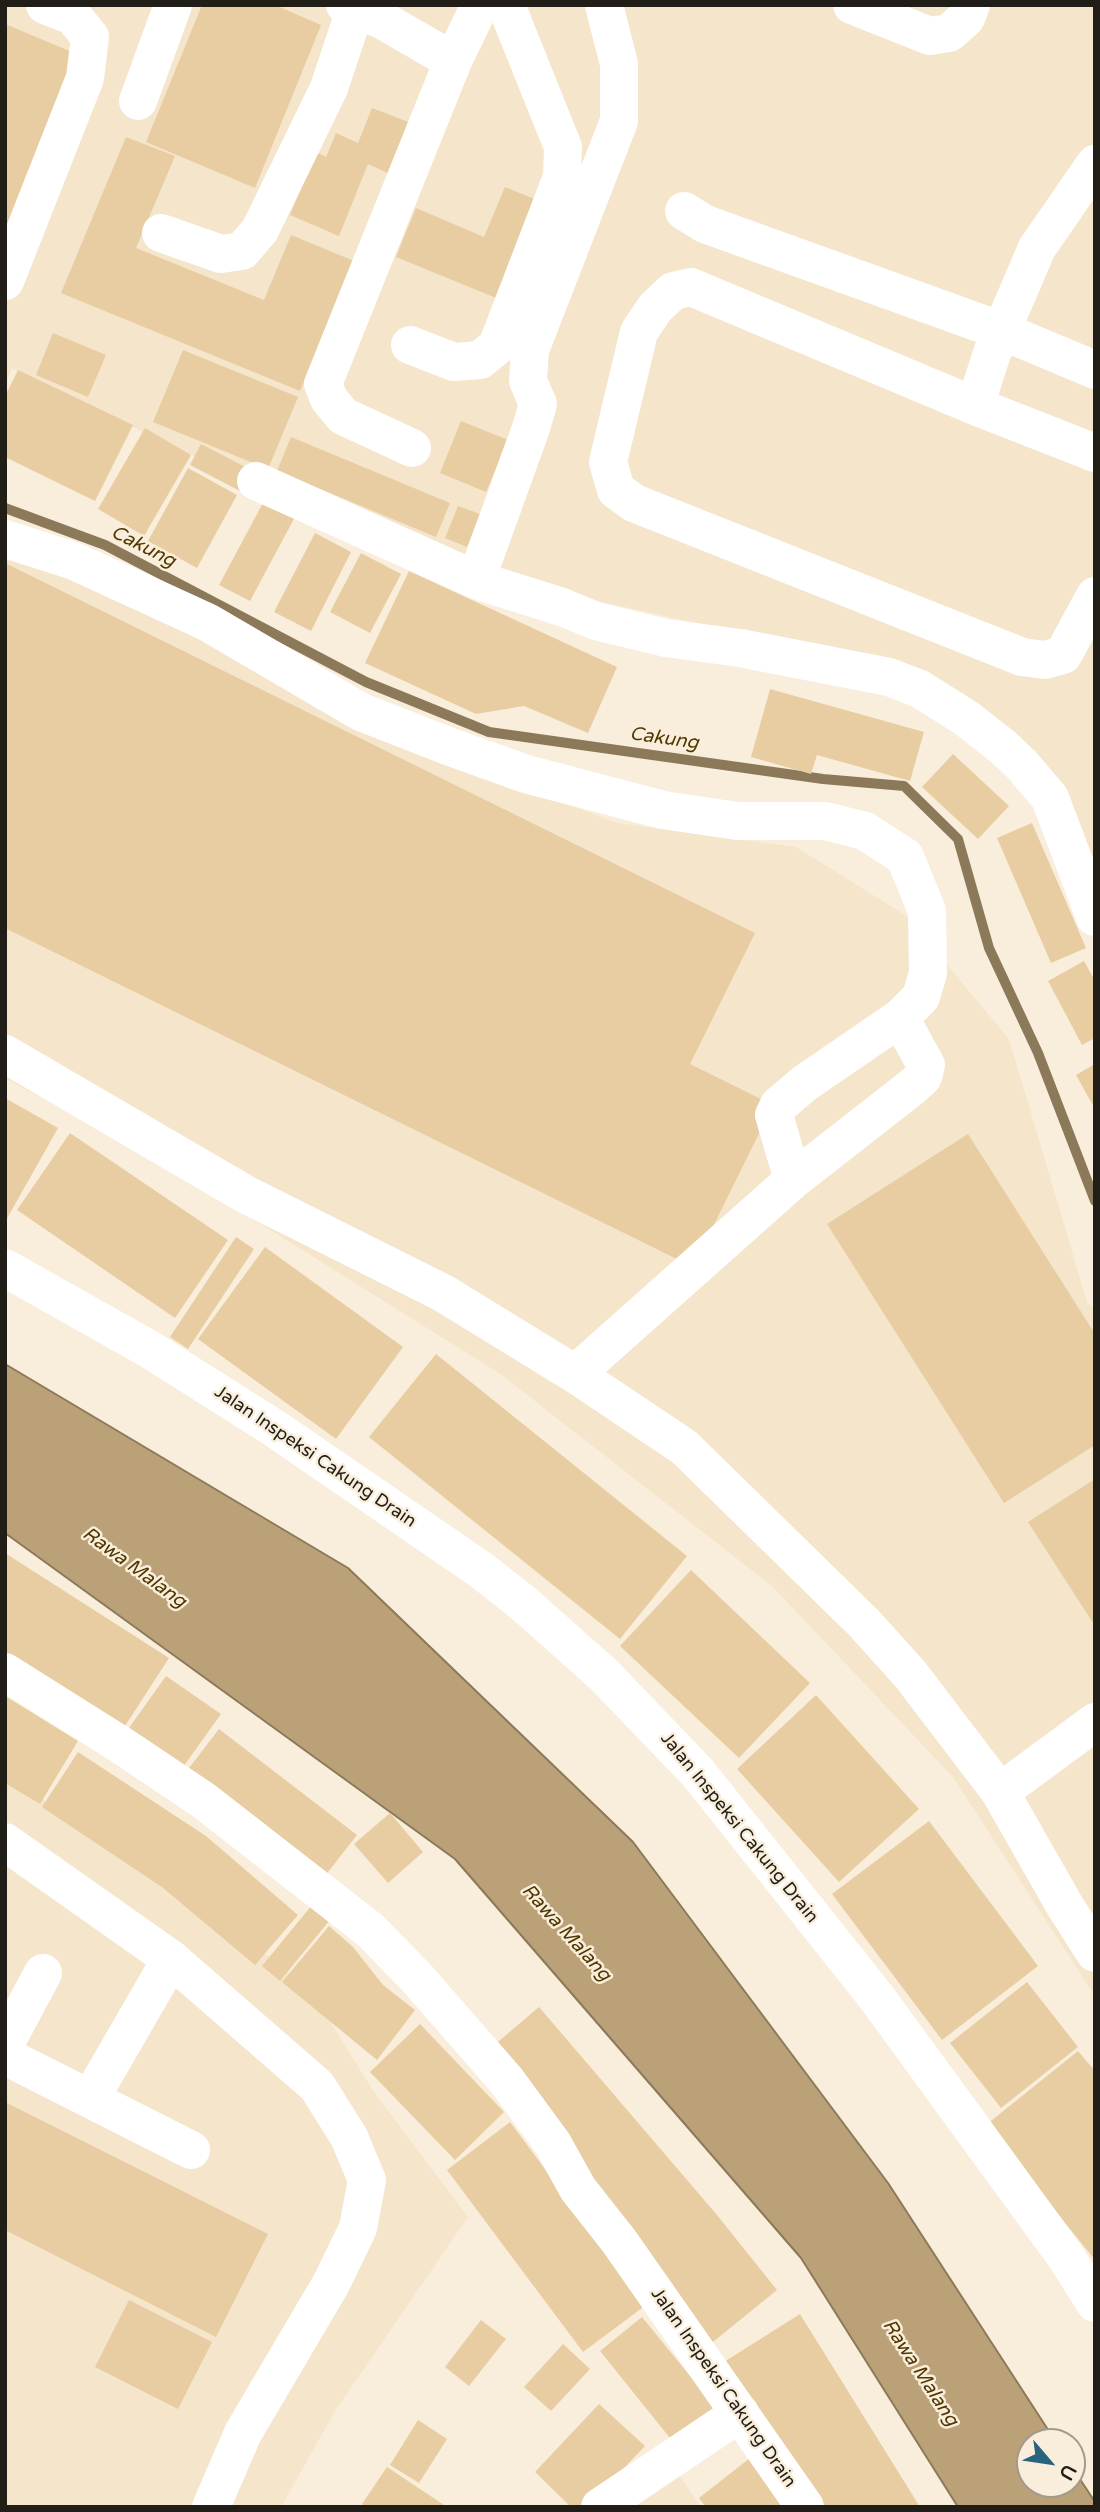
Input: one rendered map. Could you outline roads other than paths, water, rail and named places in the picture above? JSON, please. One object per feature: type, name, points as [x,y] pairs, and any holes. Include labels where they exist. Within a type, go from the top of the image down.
[{"type":"street","points":[[5,281],[85,78],[90,37],[73,16],[45,5]]},
{"type":"street","points":[[138,101],[173,5]]},
{"type":"street","points":[[412,448],[343,416],[329,399],[323,384],[453,61],[480,5]]},
{"type":"street","points":[[410,345],[454,362],[480,360],[497,346],[562,177],[563,147],[506,5]]},
{"type":"street","points":[[476,580],[538,404],[528,381],[530,350],[619,121],[619,64],[604,5]]},
{"type":"street","points":[[852,5],[930,36],[949,33],[966,18],[971,5]]},
{"type":"street","points":[[161,233],[221,254],[242,251],[251,241],[260,230],[329,88],[350,8],[384,21],[453,61]]},
{"type":"street","points":[[975,406],[1002,331],[1037,248],[1095,164]]},
{"type":"street","points":[[684,211],[705,224],[1002,331],[1095,370]]},
{"type":"street","points":[[1095,453],[975,406],[691,287],[673,291],[655,308],[639,332],[608,462],[617,490],[634,503],[1022,657],[1045,660],[1063,655],[1095,596]]},
{"type":"street","points":[[256,481],[476,580],[619,628],[888,677],[920,689],[966,718],[1003,747],[1050,798],[1095,918]]},
{"type":"street","points":[[5,538],[74,561],[207,622],[362,712],[448,747],[526,774],[663,810],[737,821],[825,821],[865,831],[905,857],[927,911],[928,973],[921,997],[900,1018],[805,1083],[779,1105],[774,1115],[793,1180]]},
{"type":"street","points":[[576,1374],[793,1180],[923,1077],[926,1065],[900,1018]]},
{"type":"street","points":[[5,1054],[246,1194],[443,1293],[576,1374],[684,1447],[864,1623],[910,1674],[1000,1791],[1065,1906],[1095,1953]]},
{"type":"street","name":"Jalan Inspeksi Cakung Drain","points":[[5,1268],[149,1349],[274,1428],[481,1570],[604,1675],[698,1773],[877,1998],[1066,2257],[1095,2303]]},
{"type":"street","name":"Jalan Inspeksi Cakung Drain","points":[[5,1672],[203,1800],[370,1930],[407,1968],[506,2080],[554,2144],[578,2189],[619,2241],[805,2507]]},
{"type":"street","points":[[1000,1791],[1095,1722]]},
{"type":"street","points":[[5,1842],[171,1959],[317,2086],[349,2137],[368,2180],[358,2228],[332,2281],[243,2433],[211,2507]]},
{"type":"street","points":[[90,2099],[171,1959]]},
{"type":"street","points":[[5,2045],[43,1973]]},
{"type":"street","points":[[5,2056],[191,2150]]},
{"type":"street","points":[[600,2507],[740,2413]]},
{"type":"water","name":"Rawa Malang","points":[[5,1364],[348,1568],[633,1842],[888,2183],[1047,2428],[1016,2428],[1016,2498],[1086,2498],[1086,2488],[1095,2502],[1095,2507],[958,2507],[801,2258],[455,1859],[5,1533]]},
{"type":"waterway","name":"Cakung","points":[[5,508],[105,545],[366,682],[489,732],[823,779],[904,786],[958,839],[989,948],[1038,1053],[1095,1201]]}]
